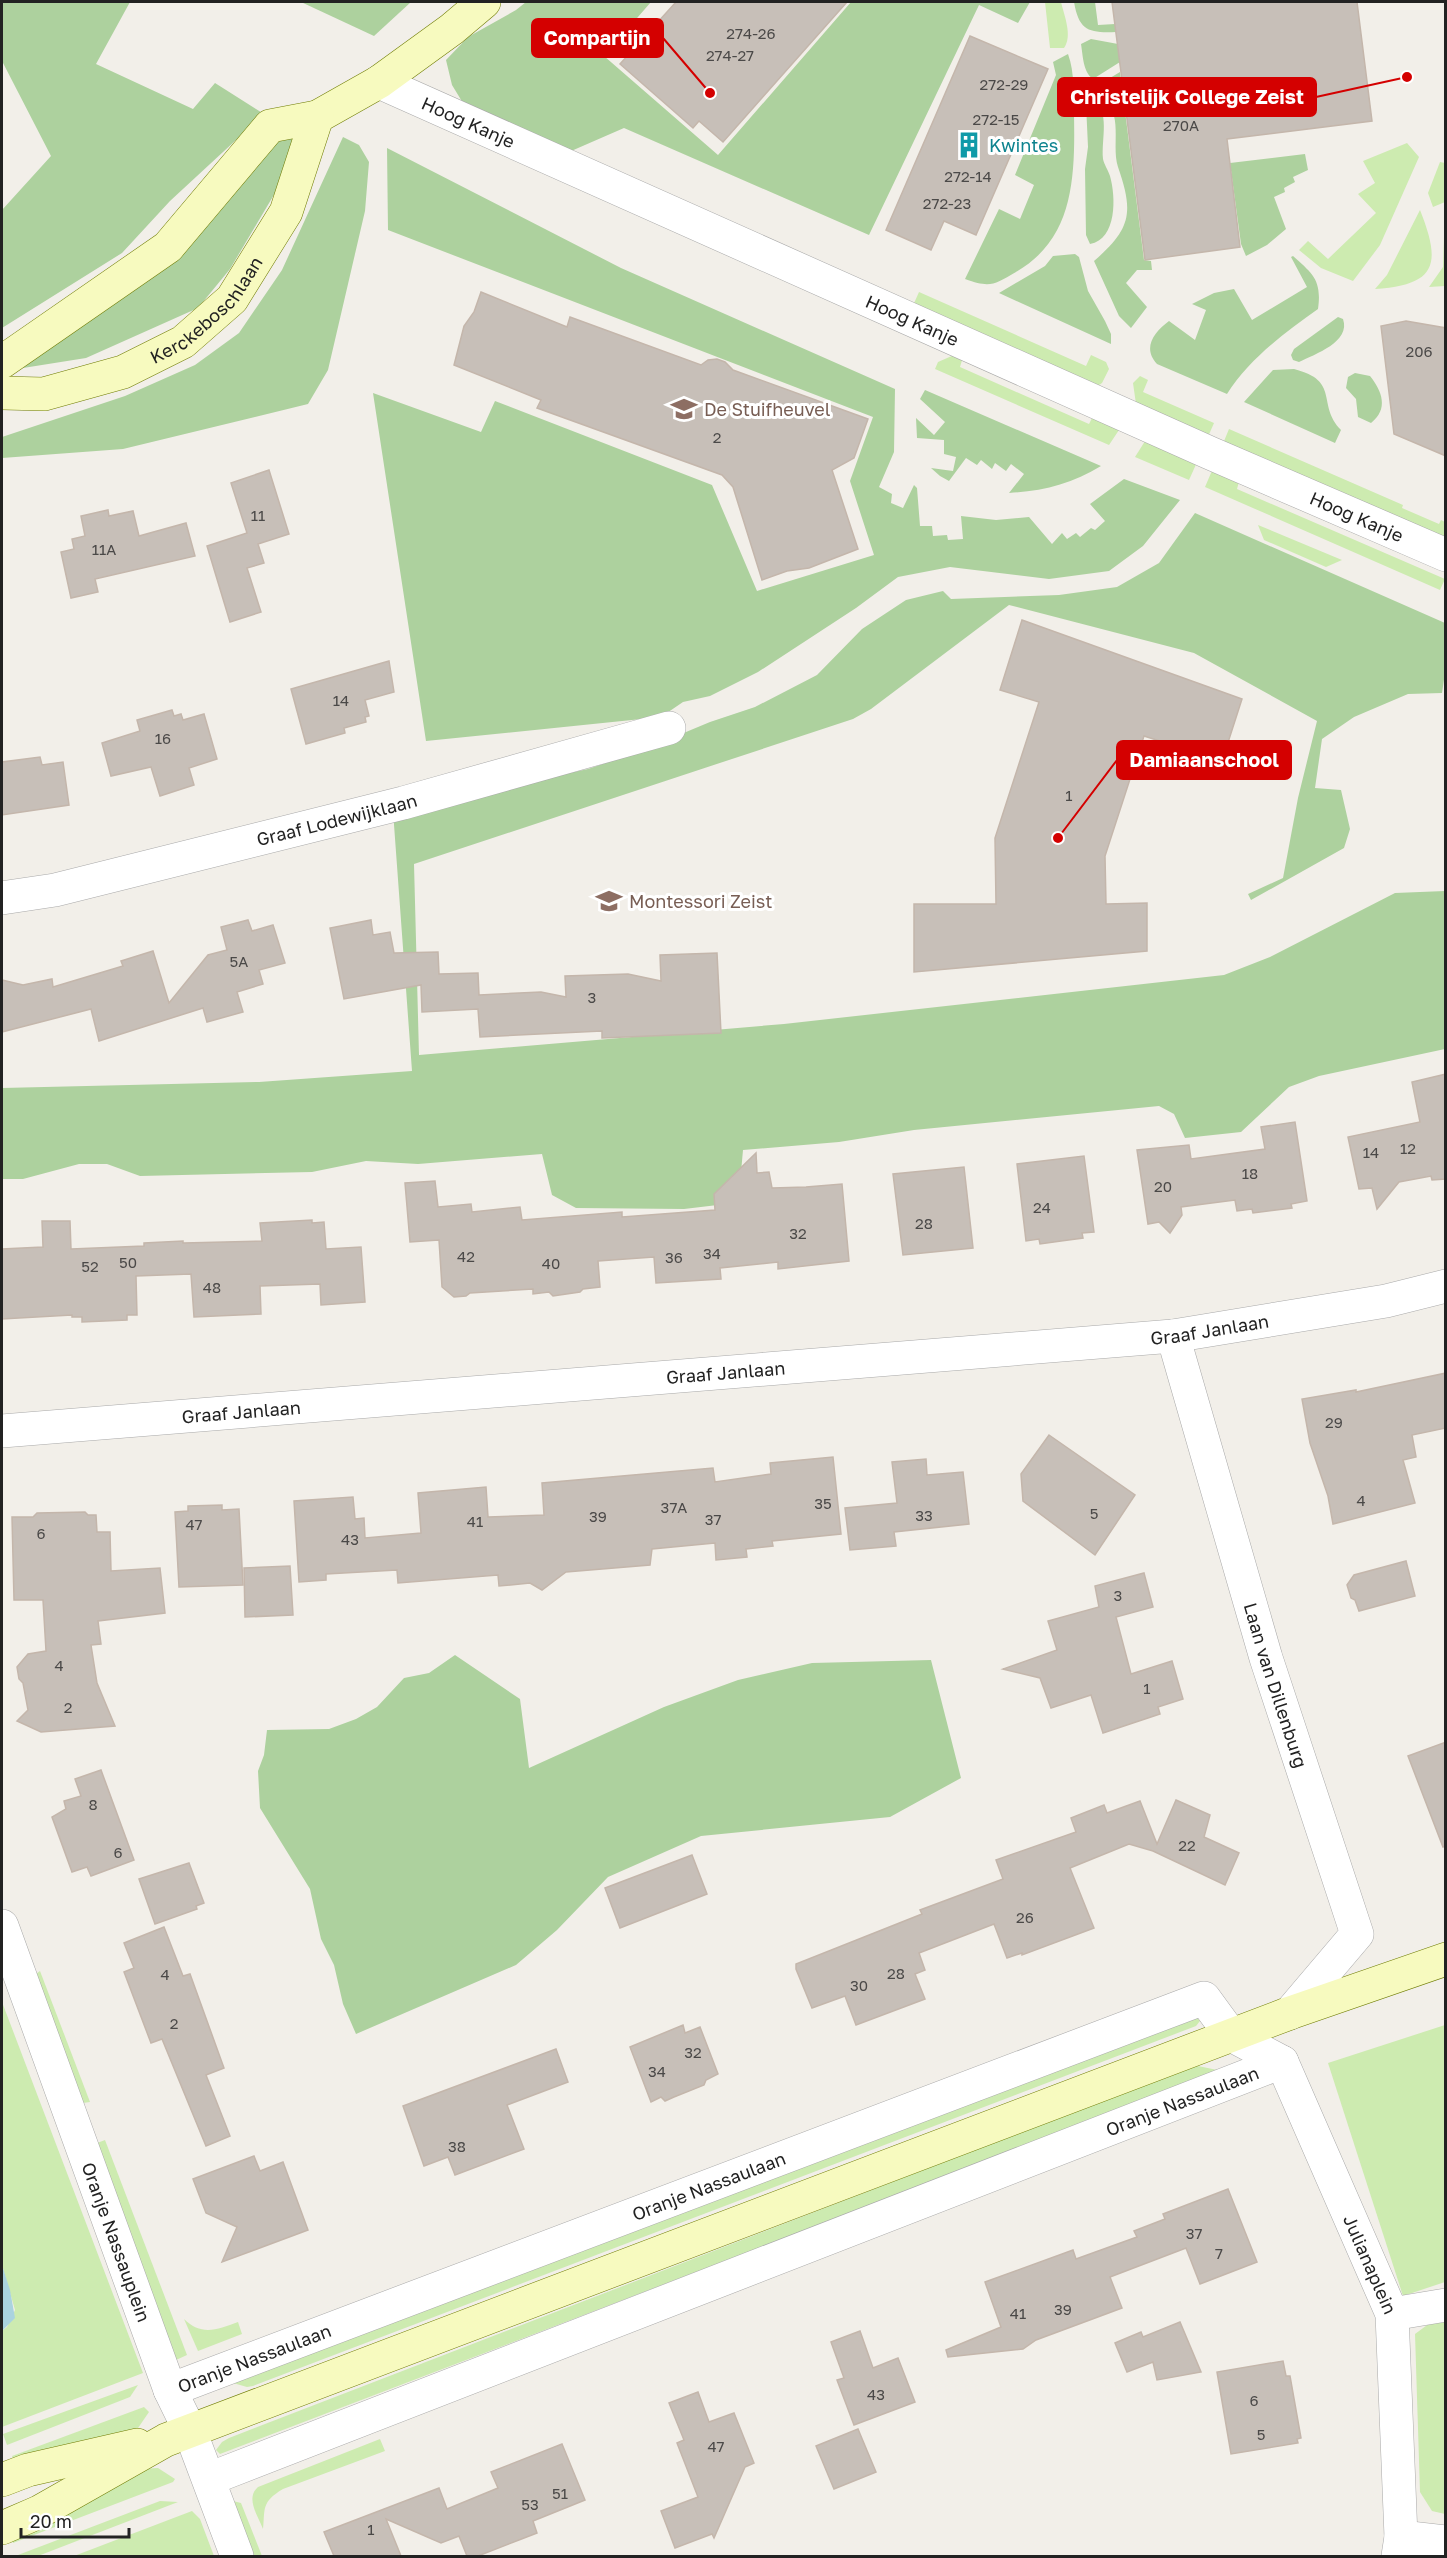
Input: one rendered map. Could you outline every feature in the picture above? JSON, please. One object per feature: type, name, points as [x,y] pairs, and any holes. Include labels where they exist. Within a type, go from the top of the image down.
[{"type":"street","points":[[2,362],[168,247],[270,126],[317,117],[379,82],[452,29],[484,2]]},
{"type":"street","name":"Hoog Kanje","points":[[379,82],[1210,453],[1446,555]]},
{"type":"street","name":"Kerckeboschlaan","points":[[2,393],[44,394],[123,372],[183,342],[199,328],[232,299],[286,212],[317,117]]},
{"type":"street","name":"Graaf Lodewijklaan","points":[[2,898],[55,890],[392,806],[669,728]]},
{"type":"street","name":"Graaf Janlaan","points":[[2,1431],[1173,1336],[1386,1301],[1446,1286]]},
{"type":"street","name":"Laan van Dillenburg","points":[[1173,1336],[1266,1658],[1357,1934],[1290,2013]]},
{"type":"street","name":"Oranje Nassauplein","points":[[2,1926],[170,2390],[178,2435],[209,2479],[237,2556]]},
{"type":"street","points":[[2,2480],[28,2470],[178,2435],[1290,2013],[1446,1959]]},
{"type":"street","name":"Oranje Nassaulaan","points":[[170,2390],[1203,1998],[1232,2035]]},
{"type":"street","points":[[1232,2035],[1282,2062]]},
{"type":"street","name":"Oranje Nassaulaan","points":[[209,2479],[1282,2062]]},
{"type":"street","name":"Julianaplein","points":[[1282,2062],[1392,2314],[1399,2547],[1446,2542]]},
{"type":"street","points":[[1392,2314],[1446,2305]]},
{"type":"street","points":[[2,2528],[39,2512],[178,2435]]},
{"type":"green space","points":[[2,2],[130,2],[96,64],[193,109],[215,83],[264,114],[170,201],[122,253],[2,328],[2,210],[51,156],[2,61]]},
{"type":"green space","points":[[301,2],[411,2],[374,36]]},
{"type":"green space","points":[[526,2],[651,2],[604,56],[718,155],[851,2],[1030,2],[1018,23],[979,5],[869,235],[624,128],[562,155],[466,108],[452,85],[446,60],[468,37]]},
{"type":"green space","points":[[1045,2],[1061,2],[1068,32],[1064,48],[1050,48]]},
{"type":"green space","points":[[1074,2],[1095,2],[1098,25],[1115,24],[1116,32],[1099,32],[1087,28],[1079,19]]},
{"type":"green space","points":[[1091,39],[1118,44],[1120,62],[1093,79],[1085,68],[1081,44]]},
{"type":"green space","points":[[1068,54],[1073,84],[1074,159],[1068,203],[1061,223],[1050,242],[1035,258],[1016,272],[992,284],[980,284],[965,279],[999,209],[1020,219],[1034,185],[1015,175],[1056,75],[1053,62]]},
{"type":"green space","points":[[1120,72],[1144,260],[1151,261],[1152,270],[1137,270],[1126,283],[1147,307],[1131,328],[1119,316],[1094,261],[1116,239],[1126,219],[1126,197],[1116,155],[1115,122],[1102,86],[1105,81]]},
{"type":"green space","points":[[1092,97],[1098,103],[1103,118],[1103,159],[1112,185],[1113,205],[1110,226],[1099,241],[1090,244],[1086,235],[1085,169],[1088,147],[1086,104]]},
{"type":"green space","points":[[343,137],[359,145],[369,162],[365,211],[328,370],[308,404],[123,449],[2,458],[2,437],[125,396],[195,365],[239,333],[282,270]]},
{"type":"green space","points":[[292,138],[294,145],[275,193],[230,269],[198,308],[86,358],[23,368],[84,322],[264,152],[281,139]]},
{"type":"green space","points":[[1407,143],[1419,157],[1380,245],[1353,281],[1321,268],[1299,250],[1308,241],[1328,259],[1376,213],[1358,194],[1375,183],[1363,161]]},
{"type":"green space","points":[[387,148],[621,268],[895,389],[894,452],[879,487],[892,494],[891,503],[903,508],[914,485],[917,488],[920,526],[932,526],[933,536],[947,535],[948,540],[963,539],[961,516],[996,520],[1029,517],[1052,544],[1062,533],[1067,539],[1076,533],[1080,537],[1091,528],[1095,530],[1105,521],[1090,504],[1124,479],[1180,500],[1143,546],[1109,571],[1049,579],[950,567],[898,577],[856,608],[758,672],[710,696],[683,702],[661,717],[426,741],[373,393],[481,432],[495,401],[712,485],[757,591],[874,555],[850,481],[873,417],[388,230]]},
{"type":"green space","points":[[1305,154],[1308,170],[1293,177],[1295,182],[1284,188],[1285,192],[1274,197],[1286,229],[1267,245],[1246,256],[1241,244],[1230,163]]},
{"type":"green space","points":[[1440,162],[1445,163],[1445,202],[1433,207],[1428,193]]},
{"type":"green space","points":[[1420,210],[1431,244],[1432,257],[1429,268],[1412,282],[1396,287],[1375,289],[1387,275]]},
{"type":"green space","points":[[1444,237],[1445,286],[1429,287],[1443,267]]},
{"type":"green space","points":[[1075,254],[1079,257],[1088,291],[1111,334],[1111,344],[999,293],[1045,266],[1053,256]]},
{"type":"green space","points":[[1293,256],[1311,273],[1317,284],[1318,309],[1256,358],[1227,394],[1157,364],[1150,352],[1150,346],[1155,335],[1169,321],[1195,340],[1206,310],[1192,304],[1214,293],[1234,289],[1252,320],[1307,287],[1291,257]]},
{"type":"green space","points":[[919,292],[1086,366],[1091,355],[1106,362],[1109,369],[1102,383],[1096,387],[911,310]]},
{"type":"green space","points":[[1338,317],[1343,319],[1344,327],[1337,341],[1299,362],[1293,360],[1291,355],[1294,349]]},
{"type":"green space","points":[[954,355],[963,357],[960,367],[1089,424],[1094,414],[1121,427],[1109,445],[935,369],[938,362]]},
{"type":"green space","points":[[1294,369],[1318,380],[1323,387],[1330,411],[1341,430],[1335,443],[1244,402],[1273,370]]},
{"type":"green space","points":[[1355,373],[1370,376],[1382,400],[1380,412],[1371,423],[1358,417],[1356,399],[1346,388],[1348,377]]},
{"type":"green space","points":[[1140,376],[1148,380],[1143,392],[1214,423],[1207,439],[1136,404],[1133,383]]},
{"type":"green space","points":[[925,390],[1101,466],[1079,478],[1057,486],[1009,493],[1024,474],[1011,464],[1006,471],[995,463],[992,469],[981,460],[977,465],[966,458],[949,481],[931,468],[953,471],[956,457],[944,454],[944,440],[917,438],[916,418],[934,435],[945,422],[920,399]]},
{"type":"green space","points":[[1229,429],[1403,505],[1402,508],[1439,524],[1441,520],[1445,522],[1445,541],[1222,446]]},
{"type":"green space","points":[[1147,438],[1198,460],[1189,480],[1135,457]]},
{"type":"green space","points":[[1214,466],[1240,478],[1237,489],[1445,579],[1440,590],[1205,487]]},
{"type":"green space","points":[[1195,513],[1445,623],[1445,673],[1442,693],[1408,694],[1354,717],[1322,739],[1315,788],[1341,790],[1350,829],[1344,848],[1251,900],[1248,894],[1283,878],[1298,798],[1317,721],[1194,653],[1009,605],[871,709],[853,719],[414,864],[419,1055],[784,1024],[1224,975],[1270,957],[1395,893],[1445,891],[1445,1049],[1319,1076],[1289,1087],[1241,1132],[1185,1138],[1174,1114],[1159,1106],[914,1130],[839,1142],[743,1150],[739,1195],[726,1204],[684,1209],[576,1208],[552,1195],[542,1154],[418,1164],[366,1161],[312,1172],[140,1176],[107,1164],[79,1164],[23,1179],[2,1179],[2,1088],[259,1082],[412,1071],[393,811],[588,769],[755,707],[817,675],[862,629],[906,600],[943,591],[951,599],[1059,595],[1117,587],[1159,563]]},
{"type":"green space","points":[[1258,525],[1342,560],[1326,567],[1264,540]]},
{"type":"green space","points":[[455,1655],[520,1699],[529,1768],[664,1707],[738,1680],[812,1663],[931,1660],[961,1778],[890,1817],[701,1836],[608,1877],[557,1930],[516,1965],[356,2034],[343,2004],[334,1965],[321,1939],[310,1889],[260,1808],[258,1771],[264,1755],[267,1730],[329,1729],[356,1719],[377,1707],[404,1678],[429,1673]]},
{"type":"green space","points":[[40,1971],[90,2102],[76,2104],[29,1979]]},
{"type":"green space","points":[[2,2002],[143,2373],[2,2427],[2,2331],[7,2327],[15,2310],[2,2265]]},
{"type":"green space","points":[[1196,2016],[1200,2021],[1196,2026],[253,2386],[247,2387],[233,2383]]},
{"type":"green space","points":[[1445,2025],[1445,2282],[1403,2296],[1328,2063]]},
{"type":"green space","points":[[1198,2066],[1222,2071],[220,2454],[216,2450],[222,2442],[229,2438]]},
{"type":"green space","points":[[105,2140],[187,2355],[176,2360],[92,2145]]},
{"type":"green space","points":[[184,2319],[203,2330],[216,2329],[238,2322],[242,2334],[198,2351]]},
{"type":"green space","points":[[1445,2319],[1445,2514],[1432,2511],[1420,2492],[1415,2334],[1434,2320]]},
{"type":"green space","points":[[138,2385],[130,2397],[7,2445],[3,2434]]},
{"type":"green space","points":[[144,2407],[149,2412],[130,2435],[15,2465],[12,2456]]},
{"type":"green space","points":[[380,2439],[385,2451],[283,2489],[276,2494],[265,2506],[263,2529],[253,2502],[254,2491],[258,2487]]},
{"type":"green space","points":[[158,2468],[175,2479],[173,2482],[13,2543],[9,2534],[139,2469]]},
{"type":"green space","points":[[229,2500],[241,2503],[262,2556],[246,2556]]},
{"type":"green space","points":[[160,2501],[178,2502],[38,2556],[18,2555]]},
{"type":"green space","points":[[192,2511],[200,2519],[214,2556],[74,2556]]},
{"type":"water","points":[[2,2265],[10,2290],[15,2318],[2,2331]]},
{"type":"building","points":[[676,2],[847,2],[723,142],[699,121],[693,128],[620,64]]},
{"type":"building","points":[[1112,2],[1357,2],[1372,121],[1227,139],[1240,247],[1145,260]]},
{"type":"building","name":"Kwintes","points":[[970,36],[1048,69],[976,235],[944,221],[931,250],[886,230]]},
{"type":"building","points":[[481,292],[567,327],[570,317],[701,365],[708,360],[717,359],[725,362],[733,370],[868,419],[854,458],[832,470],[858,549],[809,568],[787,571],[762,580],[733,487],[722,475],[537,408],[541,400],[454,365],[464,326],[474,312]]},
{"type":"building","points":[[1406,321],[1446,328],[1446,456],[1394,434],[1381,326]]},
{"type":"building","points":[[269,470],[289,534],[258,544],[264,563],[247,568],[261,612],[230,622],[207,546],[247,533],[231,483]]},
{"type":"building","points":[[108,510],[109,516],[133,511],[139,536],[186,523],[195,556],[95,579],[98,592],[71,598],[61,552],[74,549],[72,539],[85,536],[81,516]]},
{"type":"building","points":[[1022,620],[1242,699],[1222,761],[1144,736],[1105,856],[1106,904],[1147,903],[1147,951],[914,972],[914,904],[996,904],[995,838],[1039,702],[1000,690]]},
{"type":"building","points":[[389,661],[394,692],[365,700],[369,716],[365,717],[366,722],[344,728],[345,733],[306,744],[291,689]]},
{"type":"building","points":[[172,710],[174,716],[181,714],[183,720],[204,714],[217,759],[189,768],[194,785],[160,796],[151,767],[111,776],[102,743],[140,731],[137,720]]},
{"type":"building","points":[[40,757],[42,765],[63,762],[69,805],[2,815],[2,762]]},
{"type":"building","points":[[248,920],[252,931],[273,925],[285,963],[259,970],[263,984],[237,992],[243,1012],[207,1022],[203,1008],[99,1041],[91,1009],[2,1032],[2,980],[23,985],[52,979],[53,987],[123,966],[121,961],[153,951],[169,1003],[208,955],[227,950],[221,927]]},
{"type":"building","points":[[371,920],[373,935],[390,932],[394,953],[438,952],[439,974],[478,973],[479,995],[541,992],[566,997],[565,976],[628,974],[661,981],[660,955],[717,953],[721,1033],[602,1038],[602,1031],[480,1037],[478,1009],[422,1012],[421,985],[344,999],[330,928]]},
{"type":"building","points":[[1446,1074],[1446,1179],[1432,1180],[1431,1176],[1399,1182],[1377,1209],[1372,1188],[1359,1189],[1348,1137],[1420,1122],[1412,1082]]},
{"type":"building","points":[[1295,1122],[1307,1201],[1291,1204],[1292,1208],[1253,1213],[1252,1209],[1237,1211],[1235,1200],[1181,1207],[1182,1215],[1170,1233],[1159,1222],[1148,1224],[1137,1150],[1189,1145],[1191,1159],[1265,1149],[1261,1127]]},
{"type":"building","points":[[756,1153],[757,1173],[769,1172],[772,1188],[842,1184],[849,1261],[778,1269],[778,1262],[720,1268],[721,1279],[656,1283],[654,1257],[598,1261],[600,1287],[583,1289],[580,1292],[553,1296],[549,1292],[533,1294],[533,1289],[470,1293],[466,1296],[454,1297],[442,1287],[439,1240],[410,1242],[405,1183],[435,1181],[438,1207],[471,1204],[472,1212],[520,1207],[522,1220],[622,1212],[622,1217],[715,1210],[714,1194]]},
{"type":"building","points":[[1084,1156],[1094,1232],[1082,1233],[1083,1238],[1040,1244],[1039,1239],[1026,1241],[1017,1164]]},
{"type":"building","points":[[964,1167],[973,1248],[903,1255],[893,1174]]},
{"type":"building","points":[[312,1220],[312,1223],[324,1222],[326,1249],[361,1247],[365,1302],[321,1305],[320,1284],[260,1286],[261,1314],[194,1317],[191,1274],[136,1276],[137,1315],[127,1315],[127,1320],[82,1322],[82,1317],[72,1317],[72,1315],[2,1319],[2,1249],[43,1247],[42,1221],[70,1221],[71,1249],[144,1246],[144,1243],[183,1241],[183,1243],[262,1241],[260,1223]]},
{"type":"building","points":[[1446,1373],[1446,1428],[1412,1435],[1416,1457],[1403,1460],[1415,1503],[1333,1524],[1328,1496],[1310,1443],[1302,1399],[1356,1390],[1356,1392]]},
{"type":"building","points":[[1049,1435],[1135,1495],[1095,1555],[1023,1501],[1021,1474]]},
{"type":"building","points":[[833,1457],[841,1534],[772,1541],[773,1546],[746,1549],[747,1557],[716,1560],[715,1543],[652,1549],[650,1565],[566,1572],[542,1590],[530,1583],[499,1586],[498,1575],[398,1583],[397,1570],[326,1574],[326,1580],[299,1582],[294,1501],[353,1497],[355,1519],[364,1518],[365,1538],[421,1533],[418,1493],[486,1487],[488,1517],[544,1515],[542,1483],[713,1468],[715,1482],[771,1474],[770,1463]]},
{"type":"building","points":[[926,1459],[927,1475],[963,1472],[969,1524],[894,1532],[896,1546],[850,1550],[845,1508],[897,1503],[892,1462]]},
{"type":"building","points":[[222,1505],[222,1510],[239,1509],[243,1585],[179,1587],[175,1512],[188,1511],[188,1506]]},
{"type":"building","points":[[85,1512],[88,1515],[96,1515],[97,1532],[110,1532],[111,1571],[160,1568],[165,1613],[98,1621],[101,1644],[91,1645],[97,1683],[115,1726],[41,1732],[17,1721],[28,1710],[23,1683],[19,1679],[17,1667],[28,1654],[46,1651],[43,1600],[14,1600],[12,1517],[33,1517],[37,1513]]},
{"type":"building","points":[[1406,1561],[1415,1596],[1359,1611],[1355,1600],[1351,1598],[1347,1585],[1354,1575]]},
{"type":"building","points":[[290,1566],[293,1615],[245,1617],[244,1568]]},
{"type":"building","points":[[1144,1573],[1153,1607],[1116,1617],[1131,1674],[1172,1661],[1183,1699],[1158,1707],[1160,1714],[1103,1733],[1091,1695],[1051,1708],[1040,1678],[1003,1669],[1057,1650],[1048,1621],[1099,1607],[1095,1586]]},
{"type":"building","points":[[1446,1742],[1446,1846],[1443,1847],[1408,1756]]},
{"type":"building","points":[[101,1770],[134,1860],[91,1876],[87,1867],[72,1872],[52,1817],[66,1809],[64,1801],[81,1796],[75,1779]]},
{"type":"building","points":[[1176,1800],[1210,1815],[1204,1837],[1239,1853],[1225,1885],[1153,1851],[1129,1844],[1070,1868],[1094,1928],[1022,1955],[1022,1953],[1007,1958],[994,1924],[919,1953],[925,1970],[915,1974],[925,1999],[856,2025],[845,1996],[812,2008],[796,1964],[922,1914],[920,1910],[1003,1879],[996,1860],[1076,1832],[1071,1818],[1104,1805],[1107,1813],[1140,1801],[1157,1844]]},
{"type":"building","points":[[692,1855],[707,1894],[620,1928],[605,1888]]},
{"type":"building","points":[[189,1863],[204,1903],[196,1906],[197,1909],[155,1924],[139,1879]]},
{"type":"building","points":[[164,1927],[183,1976],[190,1974],[224,2068],[206,2075],[230,2136],[206,2146],[162,2039],[151,2043],[124,1972],[134,1968],[124,1943]]},
{"type":"building","points":[[683,2025],[685,2033],[700,2027],[718,2074],[706,2080],[704,2085],[665,2101],[661,2097],[651,2102],[630,2047]]},
{"type":"building","points":[[556,2049],[568,2082],[507,2105],[524,2149],[455,2175],[448,2157],[424,2166],[403,2106]]},
{"type":"building","points":[[254,2156],[260,2171],[283,2162],[308,2230],[222,2262],[237,2227],[206,2213],[193,2179]]},
{"type":"building","points":[[1228,2189],[1257,2262],[1200,2284],[1186,2248],[1110,2277],[1122,2308],[1036,2340],[1023,2349],[948,2357],[946,2350],[1001,2327],[985,2282],[1073,2250],[1076,2259],[1137,2237],[1134,2231],[1165,2219],[1163,2214]]},
{"type":"building","points":[[1180,2322],[1201,2372],[1157,2380],[1153,2362],[1127,2372],[1115,2343],[1141,2332],[1143,2337]]},
{"type":"building","points":[[860,2331],[873,2368],[898,2358],[915,2402],[854,2425],[837,2380],[844,2378],[831,2342]]},
{"type":"building","points":[[1283,2361],[1286,2376],[1290,2376],[1301,2438],[1297,2439],[1298,2443],[1231,2454],[1217,2372]]},
{"type":"building","points":[[698,2392],[709,2422],[734,2413],[754,2463],[745,2467],[714,2538],[712,2534],[675,2548],[661,2511],[698,2497],[677,2443],[684,2440],[669,2403]]},
{"type":"building","points":[[858,2429],[876,2472],[834,2489],[816,2446]]},
{"type":"building","points":[[562,2444],[585,2500],[533,2521],[537,2533],[478,2556],[467,2556],[459,2536],[441,2543],[386,2519],[401,2556],[334,2556],[324,2532],[439,2488],[447,2509],[498,2488],[491,2472]]},
{"type":"place","name":"Christelijk College Zeist","points":[[1407,77]]},
{"type":"place","name":"Compartijn","points":[[710,93]]},
{"type":"place","name":"Kwintes","points":[[969,145]]},
{"type":"place","name":"De Stuifheuvel","points":[[684,409]]},
{"type":"place","name":"Damiaanschool","points":[[1058,838]]},
{"type":"place","name":"Montessori Zeist","points":[[609,901]]}]
